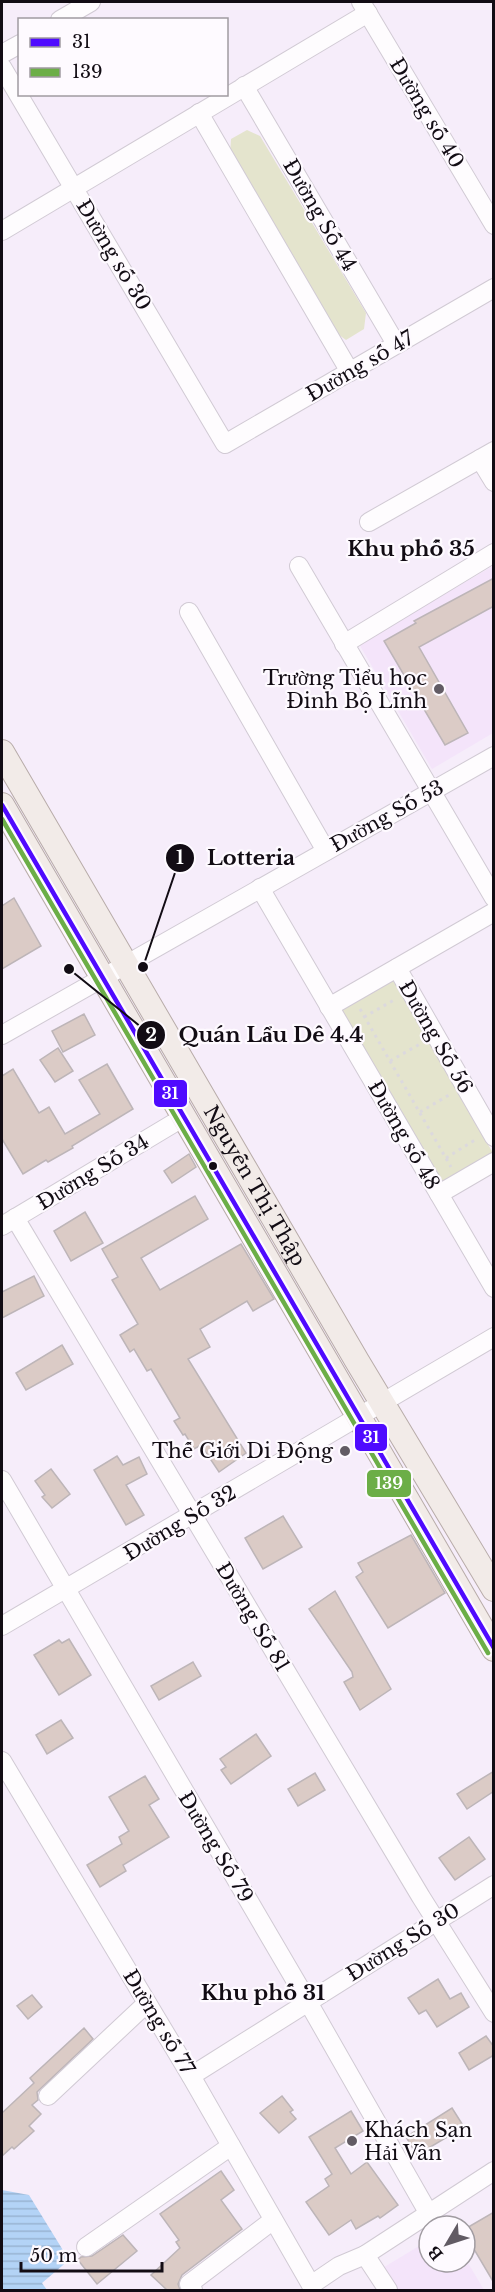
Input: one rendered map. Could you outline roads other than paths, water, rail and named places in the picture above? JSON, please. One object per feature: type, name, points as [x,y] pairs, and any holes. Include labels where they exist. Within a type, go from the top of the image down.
[{"type":"main road","name":"Nguyễn Thị Thập","points":[[2,752],[382,1403],[494,1589]]},
{"type":"main road","name":"Nguyễn Thị Thập","points":[[2,805],[494,1649]]},
{"type":"street","points":[[63,18],[91,2]]},
{"type":"street","points":[[228,96],[364,7]]},
{"type":"street","name":"Đường số 40","points":[[364,7],[494,225]]},
{"type":"street","points":[[2,54],[18,45]]},
{"type":"street","name":"Đường số 30","points":[[2,67],[18,94]]},
{"type":"street","name":"Đường Số 44","points":[[244,86],[396,344]]},
{"type":"street","name":"Đường số 30","points":[[19,96],[225,444]]},
{"type":"street","points":[[2,231],[227,96]]},
{"type":"street","points":[[199,113],[350,372]]},
{"type":"street","name":"Đường số 47","points":[[225,444],[494,288]]},
{"type":"street","points":[[369,522],[487,455],[494,482]]},
{"type":"street","points":[[344,644],[494,553]]},
{"type":"street","points":[[299,566],[494,898]]},
{"type":"street","points":[[189,612],[326,850]]},
{"type":"street","name":"Đường Số 53","points":[[2,1035],[494,756]]},
{"type":"street","name":"Đường số 48","points":[[260,888],[494,1288]]},
{"type":"street","points":[[329,1007],[494,912]]},
{"type":"street","name":"Đường Số 56","points":[[397,968],[487,1137]]},
{"type":"street","name":"Đường Số 34","points":[[8,1222],[184,1117]]},
{"type":"street","points":[[439,1194],[494,1162]]},
{"type":"street","name":"Đường Số 81","points":[[8,1222],[192,1516],[494,2013]]},
{"type":"street","name":"Đường Số 32","points":[[2,1626],[494,1337]]},
{"type":"street","name":"Đường Số 79","points":[[2,1480],[308,2002],[429,2214]]},
{"type":"street","name":"Đường số 77","points":[[2,1761],[191,2076],[311,2286],[339,2266],[364,2255]]},
{"type":"street","name":"Đường Số 30","points":[[191,2076],[494,1885]]},
{"type":"street","points":[[48,2096],[147,2003]]},
{"type":"street","points":[[86,2247],[231,2146]]},
{"type":"street","points":[[429,2214],[494,2171]]},
{"type":"street","points":[[193,2290],[189,2284],[273,2221]]},
{"type":"street","points":[[388,2290],[364,2255],[417,2222]]},
{"type":"water","points":[[2,2190],[29,2195],[69,2260],[42,2283],[47,2290],[2,2290]]},
{"type":"place","name":"Trường Tiểu học Đinh Bộ Lĩnh","points":[[439,689]]},
{"type":"place","name":"Lotteria","points":[[143,967]]},
{"type":"place","name":"Quán Lẩu Dê 4.4","points":[[69,969]]},
{"type":"place","name":"Thế Giới Di Động","points":[[345,1451]]},
{"type":"place","name":"Khách Sạn Hải Vân","points":[[352,2141]]},
{"type":"district","name":"Khu phố 35","points":[[411,549]]},
{"type":"district","name":"Khu phố 31","points":[[263,1993]]}]
